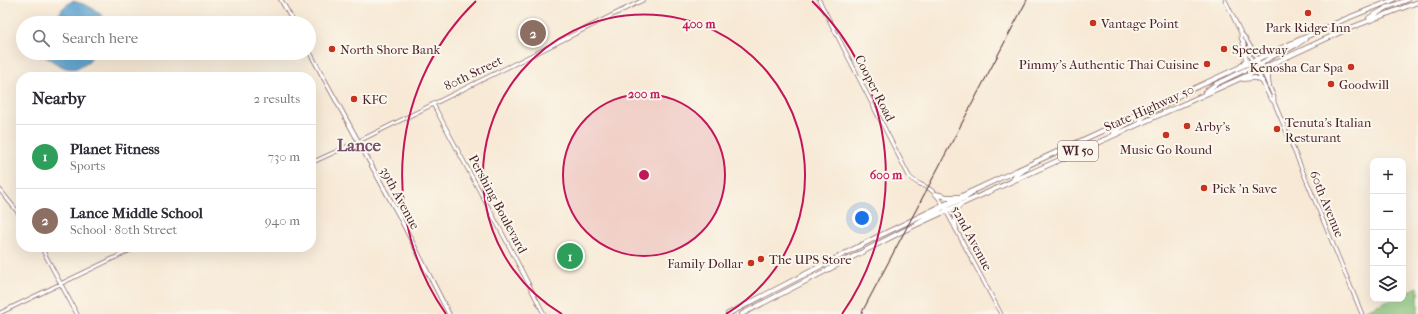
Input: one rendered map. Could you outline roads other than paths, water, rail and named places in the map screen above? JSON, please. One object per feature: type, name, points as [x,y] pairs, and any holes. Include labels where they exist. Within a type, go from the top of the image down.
[{"type":"main road","points":[[281,0],[290,16]]},
{"type":"main road","name":"State Highway 50","points":[[728,314],[960,196],[1240,67],[1254,62],[1272,52],[1392,0]]},
{"type":"main road","points":[[1355,26],[1386,8],[1407,0]]},
{"type":"main road","name":"State Highway 50","points":[[742,314],[946,210],[1355,26],[1418,1]]},
{"type":"main road","points":[[1259,69],[1273,56],[1295,46],[1312,34]]},
{"type":"main road","points":[[1240,67],[1246,60],[1243,42]]},
{"type":"main road","points":[[1250,47],[1259,53],[1272,52]]},
{"type":"main road","name":"39th Avenue","points":[[314,60],[359,141],[449,314]]},
{"type":"main road","points":[[1200,96],[1216,84],[1247,69],[1254,62]]},
{"type":"main road","points":[[1269,86],[1268,70],[1274,63]]},
{"type":"main road","points":[[1236,80],[1252,78],[1262,81]]},
{"type":"main road","points":[[1140,123],[1140,120],[1143,117],[1166,106],[1184,93]]},
{"type":"main road","points":[[1094,144],[1132,121],[1133,116]]},
{"type":"main road","points":[[1013,180],[1015,176],[1034,163]]},
{"type":"main road","points":[[946,210],[947,206],[965,198],[980,187]]},
{"type":"main road","points":[[936,194],[947,197],[960,196]]},
{"type":"main road","points":[[956,229],[955,214],[960,204]]},
{"type":"main road","points":[[912,227],[921,219],[940,209],[944,205]]},
{"type":"street","name":"80th Street","points":[[316,161],[359,141],[642,0]]},
{"type":"street","name":"Cooper Road","points":[[819,0],[906,172],[915,182]]},
{"type":"street","name":"60th Avenue","points":[[1225,0],[1241,33],[1244,35],[1250,47],[1254,62],[1274,97],[1274,102],[1362,314]]},
{"type":"street","name":"60th Avenue","points":[[1241,33],[1240,38],[1259,69],[1262,81],[1270,98],[1274,102]]},
{"type":"street","name":"Pershing Boulevard","points":[[433,104],[544,314]]},
{"type":"street","name":"52nd Avenue","points":[[915,182],[928,188],[936,194],[944,205],[1001,314]]},
{"type":"street","points":[[0,190],[16,210]]},
{"type":"street","points":[[44,252],[77,314]]},
{"type":"street","points":[[0,313],[127,252]]},
{"type":"water","points":[[72,1],[92,8],[103,16],[57,16],[63,8]]},
{"type":"water","points":[[51,60],[89,60],[87,63],[72,69]]},
{"type":"railway","points":[[861,314],[1027,0]]},
{"type":"place","name":"Park Ridge Inn","points":[[1308,13]]},
{"type":"place","name":"Vantage Point","points":[[1093,23]]},
{"type":"place","name":"Lance Middle School","points":[[533,33]]},
{"type":"place","name":"North Shore Bank","points":[[332,49]]},
{"type":"place","name":"Speedway","points":[[1224,49]]},
{"type":"place","name":"Pimmy's Authentic Thai Cuisine","points":[[1207,64]]},
{"type":"place","name":"Kenosha Car Spa","points":[[1351,67]]},
{"type":"place","name":"Goodwill","points":[[1331,84]]},
{"type":"place","name":"KFC","points":[[354,99]]},
{"type":"place","name":"Arby's","points":[[1187,126]]},
{"type":"place","name":"Tenuta's Italian Resturant","points":[[1277,129]]},
{"type":"place","name":"Music Go Round","points":[[1166,135]]},
{"type":"place","name":"Pick 'n Save","points":[[1204,188]]},
{"type":"place","name":"Planet Fitness","points":[[570,256]]},
{"type":"place","name":"The UPS Store","points":[[761,259]]},
{"type":"place","name":"Family Dollar","points":[[751,263]]},
{"type":"district","name":"Lance","points":[[359,145]]}]
